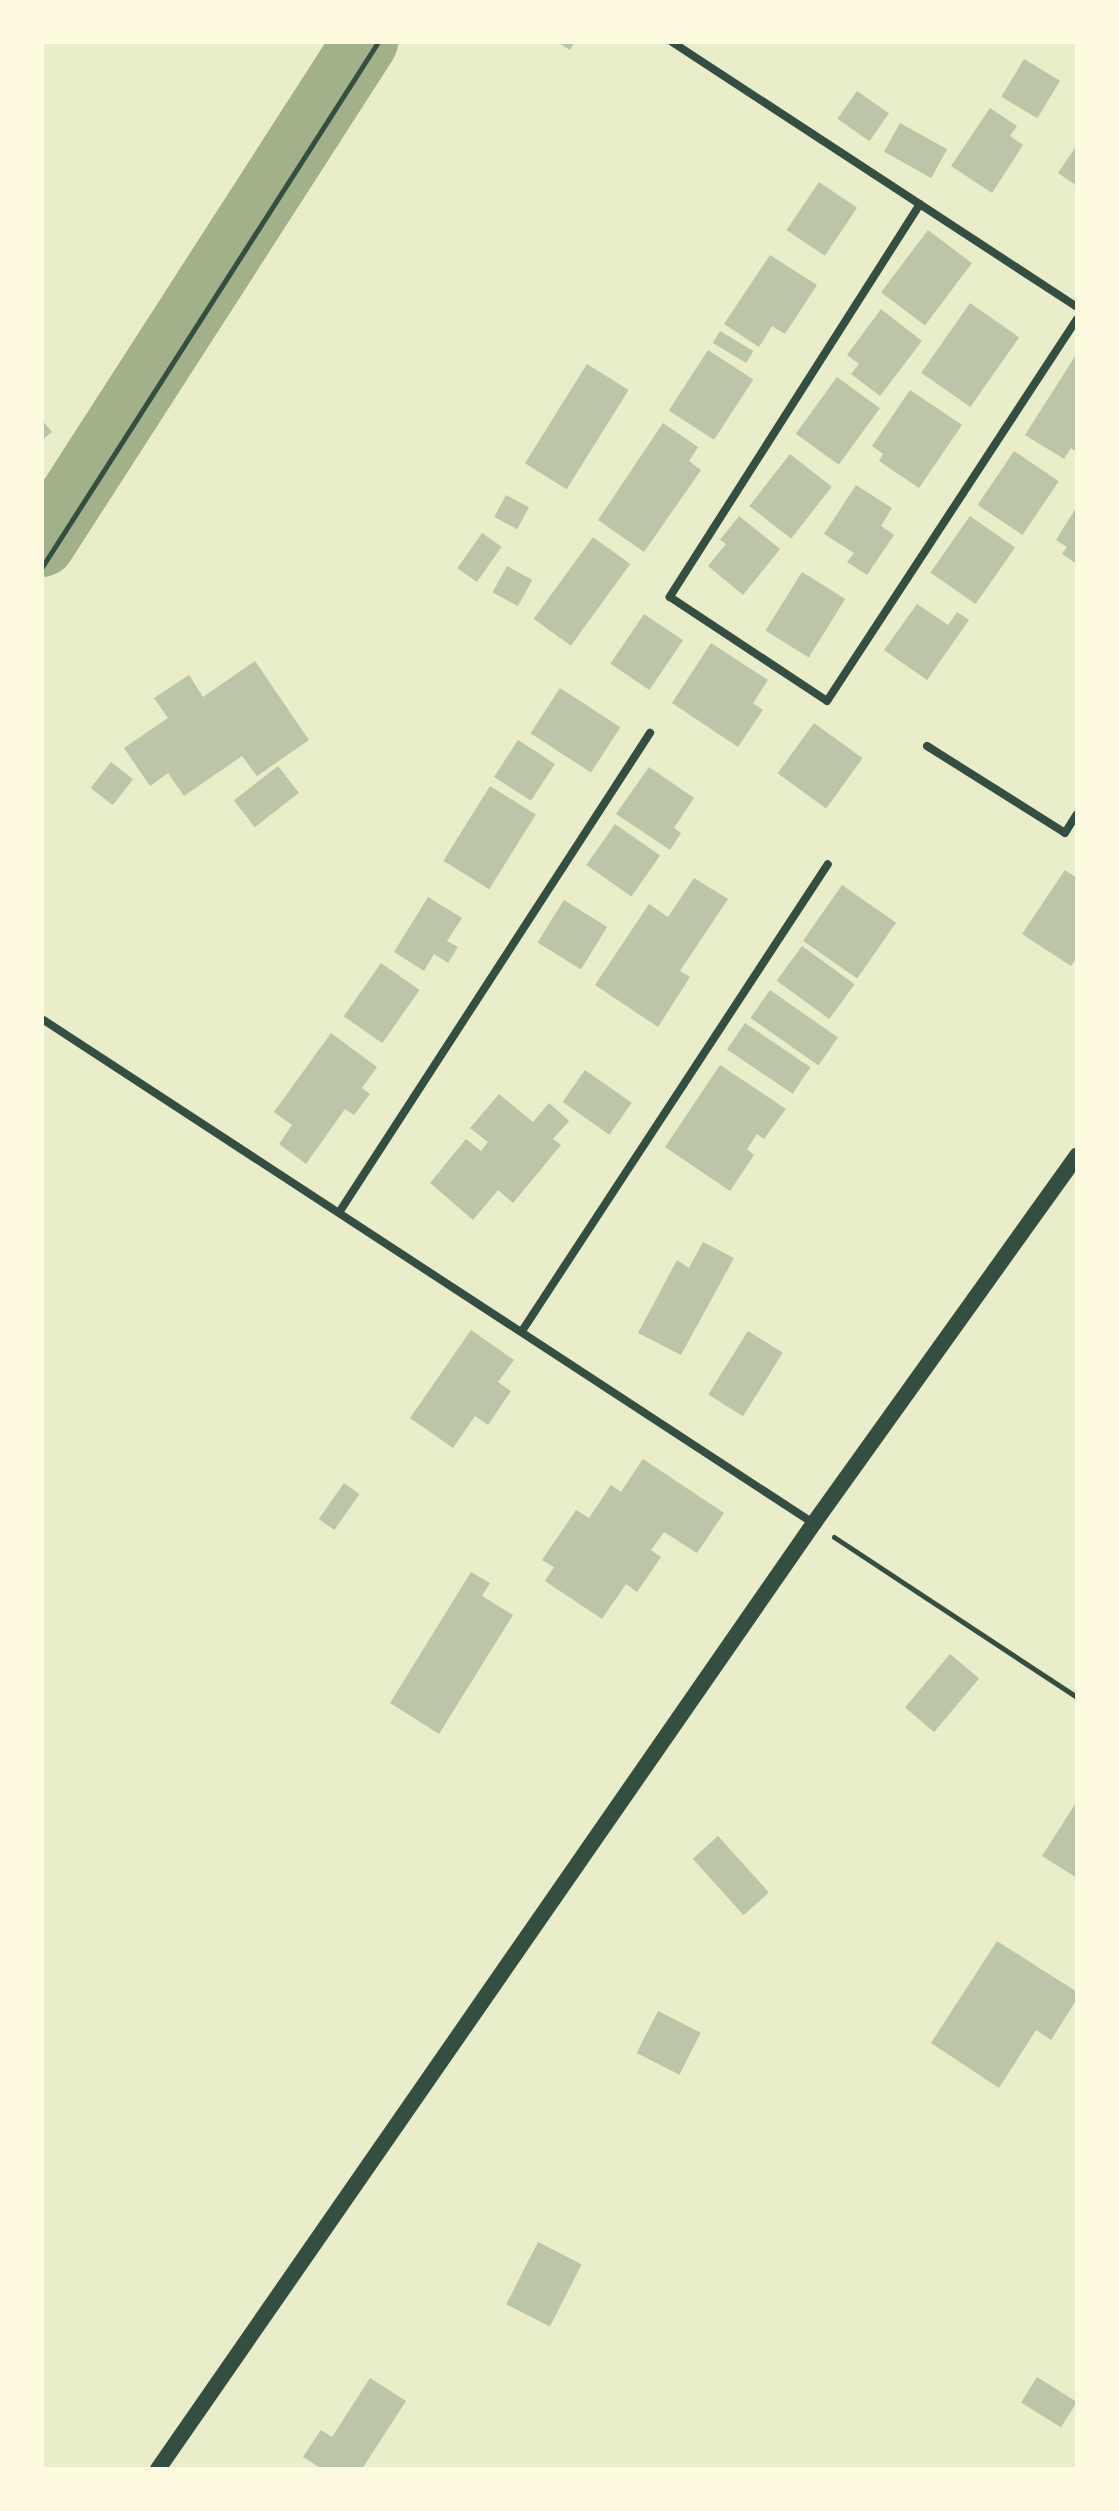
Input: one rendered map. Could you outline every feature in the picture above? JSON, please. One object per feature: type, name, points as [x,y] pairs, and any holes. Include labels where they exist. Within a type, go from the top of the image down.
[{"type":"main road","points":[[158,2469],[814,1523],[1077,1156]]},
{"type":"street","points":[[672,42],[1077,307]]},
{"type":"street","points":[[920,204],[670,597],[827,701],[1077,319]]},
{"type":"street","points":[[340,1211],[650,733]]},
{"type":"street","points":[[927,746],[1065,833],[1077,814]]},
{"type":"street","points":[[522,1331],[828,864]]},
{"type":"street","points":[[42,1019],[814,1523]]},
{"type":"path","points":[[42,567],[378,42]]},
{"type":"path","points":[[814,1523],[1077,1697]]},
{"type":"building","points":[[557,42],[575,42],[570,50]]},
{"type":"building","points":[[1024,59],[1060,81],[1037,118],[1001,97]]},
{"type":"building","points":[[857,91],[889,113],[869,141],[837,119]]},
{"type":"building","points":[[990,108],[1017,126],[1010,136],[1023,145],[992,193],[951,166]]},
{"type":"building","points":[[900,123],[947,149],[931,178],[884,152]]},
{"type":"building","points":[[1077,145],[1077,186],[1058,173]]},
{"type":"building","points":[[819,182],[857,208],[825,256],[787,230]]},
{"type":"building","points":[[928,230],[972,263],[925,325],[881,292]]},
{"type":"building","points":[[770,255],[817,285],[785,334],[772,326],[759,347],[724,324]]},
{"type":"building","points":[[970,303],[1019,337],[970,407],[921,373]]},
{"type":"building","points":[[881,309],[922,341],[880,396],[851,374],[859,364],[847,355]]},
{"type":"building","points":[[720,331],[753,351],[746,363],[713,343]]},
{"type":"building","points":[[708,350],[753,379],[714,440],[669,410]]},
{"type":"building","points":[[1077,353],[1077,452],[1071,448],[1064,459],[1025,435]]},
{"type":"building","points":[[587,364],[629,390],[567,489],[525,463]]},
{"type":"building","points":[[837,377],[880,408],[839,465],[796,434]]},
{"type":"building","points":[[910,390],[962,425],[919,488],[879,461],[883,454],[872,446]]},
{"type":"building","points":[[42,420],[52,432],[42,440]]},
{"type":"building","points":[[663,423],[698,447],[689,461],[701,470],[644,552],[598,520]]},
{"type":"building","points":[[1014,451],[1059,481],[1022,535],[978,505]]},
{"type":"building","points":[[790,454],[832,487],[791,539],[749,506]]},
{"type":"building","points":[[856,485],[892,508],[881,526],[894,535],[867,575],[847,562],[854,553],[824,534]]},
{"type":"building","points":[[506,495],[529,507],[517,529],[494,517]]},
{"type":"building","points":[[1077,506],[1077,564],[1062,554],[1067,547],[1056,540]]},
{"type":"building","points":[[739,516],[780,549],[743,595],[708,566],[726,544],[720,540]]},
{"type":"building","points":[[970,516],[1015,548],[975,604],[930,573]]},
{"type":"building","points":[[482,533],[502,547],[477,582],[457,568]]},
{"type":"building","points":[[593,537],[630,564],[571,646],[534,619]]},
{"type":"building","points":[[507,566],[532,580],[518,606],[492,592]]},
{"type":"building","points":[[802,572],[845,599],[809,658],[765,631]]},
{"type":"building","points":[[917,604],[948,625],[957,612],[969,620],[927,680],[884,650]]},
{"type":"building","points":[[644,614],[683,640],[649,690],[610,664]]},
{"type":"building","points":[[711,643],[768,680],[753,703],[763,710],[738,747],[672,703]]},
{"type":"building","points":[[255,661],[309,740],[257,776],[242,756],[184,796],[168,773],[150,786],[124,748],[168,718],[154,698],[189,675],[203,697]]},
{"type":"building","points":[[560,688],[620,727],[591,773],[531,733]]},
{"type":"building","points":[[814,723],[863,758],[826,808],[778,773]]},
{"type":"building","points":[[518,740],[555,764],[531,801],[494,777]]},
{"type":"building","points":[[111,762],[133,779],[113,805],[91,788]]},
{"type":"building","points":[[278,766],[299,793],[255,827],[234,800]]},
{"type":"building","points":[[649,767],[694,798],[674,828],[681,833],[670,850],[616,814]]},
{"type":"building","points":[[490,786],[536,815],[489,889],[443,861]]},
{"type":"building","points":[[615,824],[660,856],[631,897],[586,865]]},
{"type":"building","points":[[1065,870],[1077,878],[1077,957],[1071,966],[1022,934]]},
{"type":"building","points":[[694,878],[728,899],[680,971],[690,977],[658,1027],[595,985],[649,904],[668,917]]},
{"type":"building","points":[[842,885],[896,923],[857,979],[803,941]]},
{"type":"building","points":[[428,897],[462,918],[447,941],[458,947],[448,963],[434,954],[424,971],[394,952]]},
{"type":"building","points":[[564,900],[607,927],[581,969],[538,942]]},
{"type":"building","points":[[802,946],[855,984],[829,1019],[777,981]]},
{"type":"building","points":[[381,963],[420,990],[382,1043],[344,1016]]},
{"type":"building","points":[[770,990],[838,1038],[818,1065],[750,1018]]},
{"type":"building","points":[[745,1023],[810,1067],[793,1094],[727,1050]]},
{"type":"building","points":[[331,1033],[377,1067],[362,1088],[370,1094],[354,1115],[345,1109],[306,1164],[279,1144],[292,1125],[274,1112]]},
{"type":"building","points":[[720,1065],[786,1109],[764,1139],[757,1134],[747,1149],[754,1155],[730,1191],[665,1147]]},
{"type":"building","points":[[585,1070],[632,1103],[609,1135],[563,1102]]},
{"type":"building","points":[[499,1094],[533,1122],[549,1103],[569,1121],[553,1139],[561,1145],[513,1203],[498,1190],[473,1220],[430,1183],[466,1139],[481,1151],[488,1142],[470,1128]]},
{"type":"building","points":[[703,1242],[734,1258],[681,1355],[638,1333],[677,1260],[689,1268]]},
{"type":"building","points":[[471,1330],[514,1360],[498,1382],[511,1391],[488,1425],[475,1416],[453,1448],[410,1418]]},
{"type":"building","points":[[748,1331],[783,1353],[743,1416],[708,1395]]},
{"type":"building","points":[[643,1459],[724,1513],[697,1553],[664,1532],[651,1550],[661,1557],[637,1592],[626,1584],[602,1619],[545,1581],[554,1567],[542,1560],[576,1510],[589,1518],[611,1485],[621,1492]]},
{"type":"building","points":[[344,1483],[360,1494],[334,1530],[319,1519]]},
{"type":"building","points":[[471,1572],[490,1583],[482,1596],[513,1615],[439,1734],[390,1703]]},
{"type":"building","points":[[950,1654],[979,1678],[934,1732],[905,1708]]},
{"type":"building","points":[[1077,1801],[1077,1878],[1042,1856]]},
{"type":"building","points":[[718,1836],[769,1892],[744,1915],[693,1859]]},
{"type":"building","points":[[997,1941],[1077,1992],[1077,1999],[1051,2040],[1036,2030],[999,2088],[931,2043]]},
{"type":"building","points":[[658,2011],[701,2033],[679,2075],[637,2053]]},
{"type":"building","points":[[538,2242],[582,2264],[550,2327],[506,2304]]},
{"type":"building","points":[[1037,2377],[1077,2402],[1061,2427],[1021,2402]]},
{"type":"building","points":[[370,2378],[406,2401],[362,2469],[322,2469],[303,2457],[321,2430],[332,2437]]},
{"type":"waterway","points":[[42,544],[365,42]]}]
